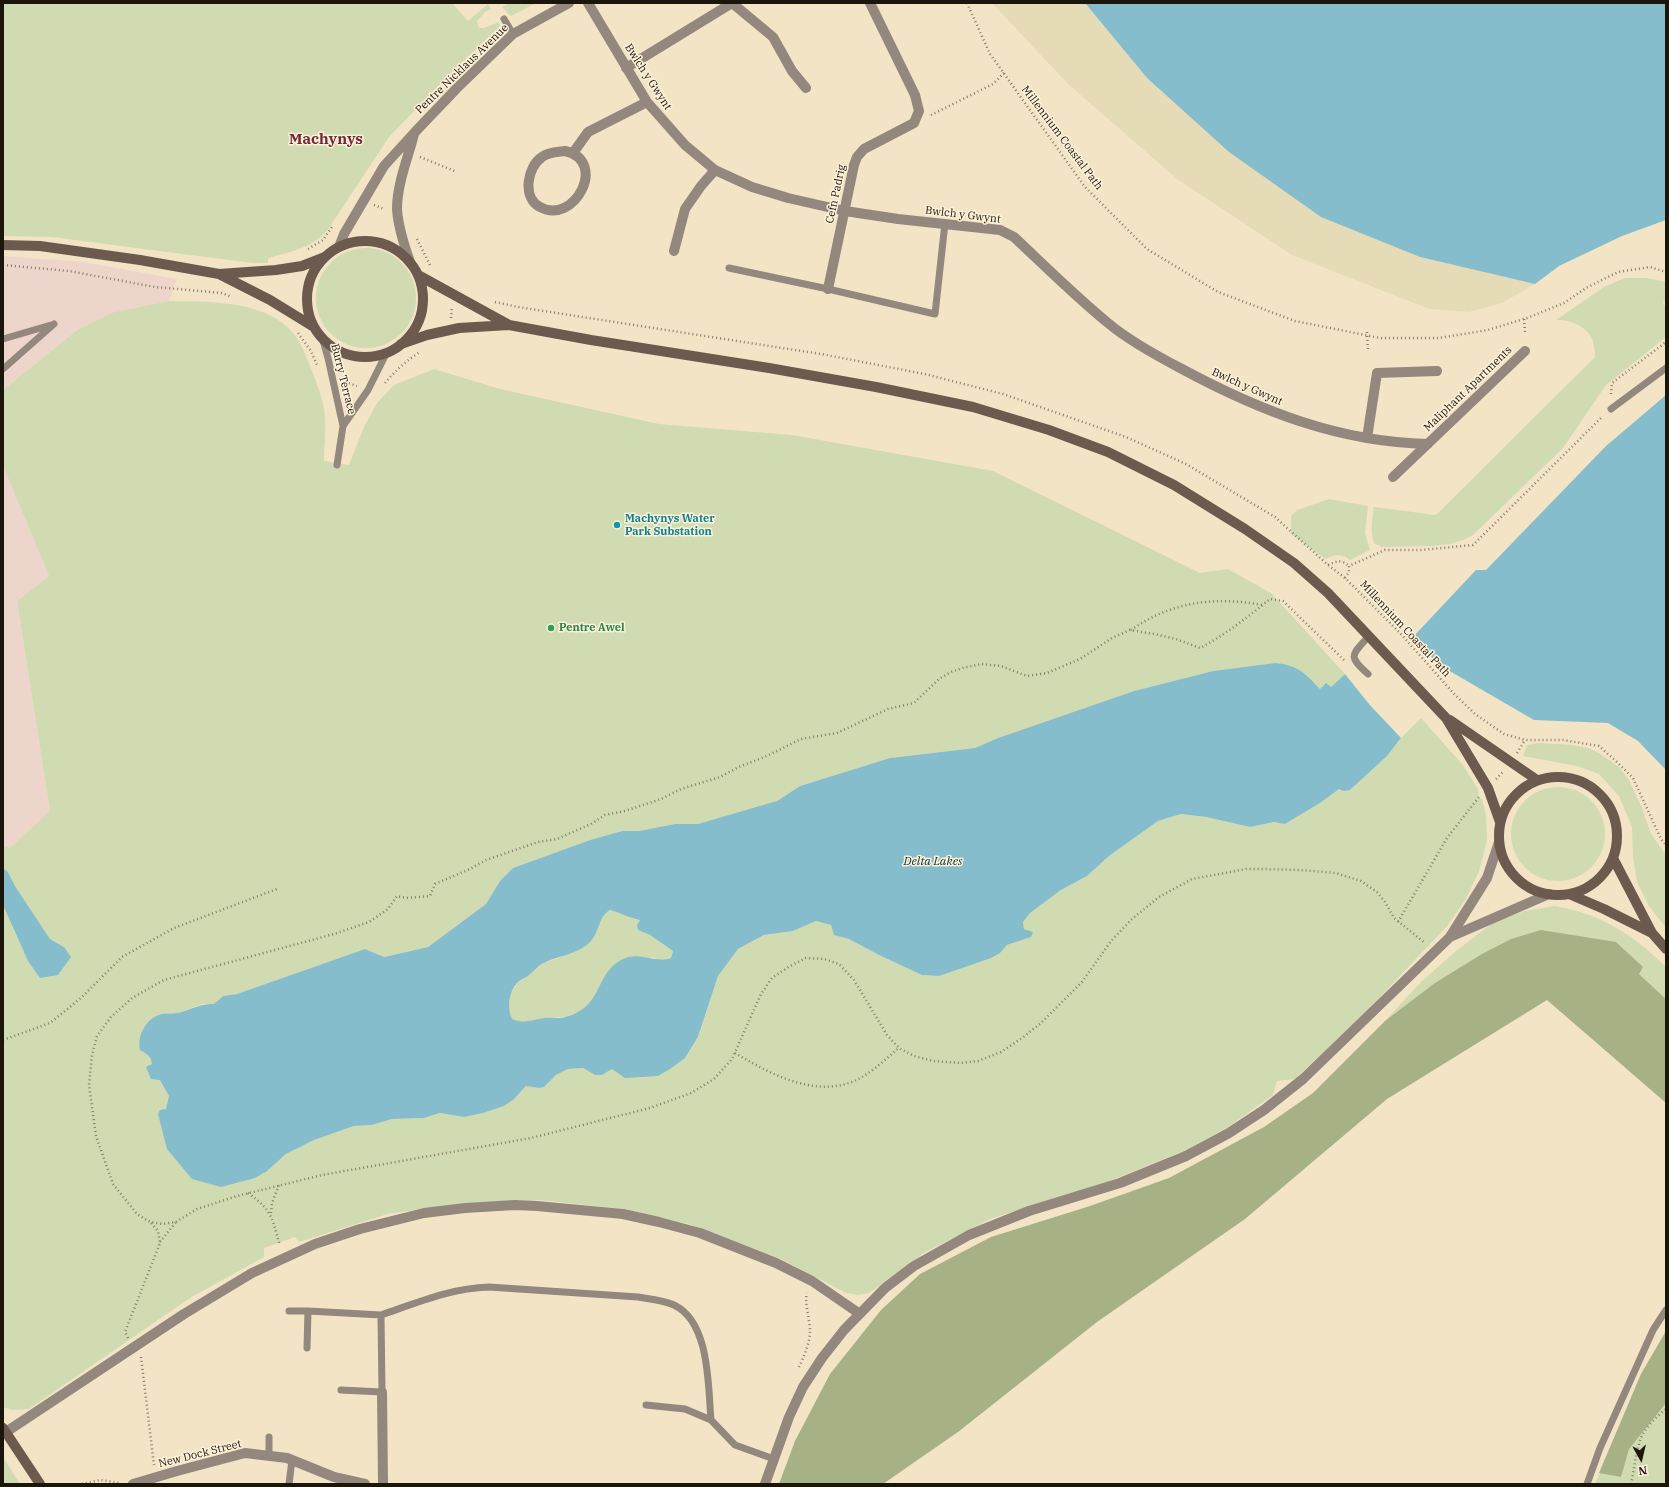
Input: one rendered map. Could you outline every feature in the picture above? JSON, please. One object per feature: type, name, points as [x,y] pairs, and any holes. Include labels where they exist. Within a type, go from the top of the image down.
[{"type":"main road","points":[[3,245],[48,247],[140,260],[219,274],[276,270],[302,266],[324,257],[339,247],[356,241],[374,241],[388,245],[400,252],[410,262],[418,274],[422,288],[423,303],[420,318],[412,332],[401,344]]},
{"type":"main road","points":[[324,257],[314,271],[308,288],[307,301],[309,314],[314,326],[322,337],[337,349],[356,356],[372,356],[387,352],[401,344],[427,335],[452,329],[509,325],[591,340],[769,368],[876,387],[974,407],[1049,430],[1108,452],[1174,485],[1245,529],[1294,563],[1328,593],[1446,718],[1488,788],[1500,822]]},
{"type":"main road","points":[[219,274],[270,300],[314,326]]},
{"type":"main road","points":[[418,274],[509,325]]},
{"type":"main road","points":[[1446,718],[1537,780]]},
{"type":"main road","points":[[1556,776],[1576,779],[1593,788],[1603,797],[1616,820],[1618,839],[1613,858],[1603,875],[1587,887],[1569,894],[1549,894],[1530,888],[1515,876],[1504,860],[1499,842],[1500,822],[1508,804],[1520,790],[1537,780],[1556,776]]},
{"type":"main road","points":[[1613,858],[1652,933],[1666,949]]},
{"type":"main road","points":[[1569,894],[1604,909],[1652,933]]},
{"type":"main road","points":[[5,1430],[40,1484]]},
{"type":"street","name":"Pentre Nicklaus Avenue","points":[[339,247],[344,234],[384,166],[415,132],[457,88],[513,34],[569,3]]},
{"type":"street","name":"Bwlch y Gwynt","points":[[588,3],[647,102],[685,145],[715,170],[752,187],[788,198],[845,211],[898,219],[1000,230],[1014,237],[1108,324],[1159,357],[1213,386],[1268,411],[1316,426],[1367,438]]},
{"type":"street","points":[[626,68],[732,3],[774,37],[792,71],[806,88]]},
{"type":"street","name":"Cefn Padrig","points":[[828,289],[854,165],[857,157],[864,149],[914,123],[918,111],[915,95],[870,3]]},
{"type":"street","points":[[574,153],[588,132],[647,102]]},
{"type":"street","points":[[410,262],[402,237],[397,209],[400,188],[415,132]]},
{"type":"street","points":[[566,151],[574,153],[580,157],[585,171],[582,191],[571,205],[564,208],[553,210],[540,208],[533,202],[528,188],[530,175],[534,166],[542,157],[554,152],[566,151]]},
{"type":"street","points":[[674,250],[685,209],[701,186],[715,170]]},
{"type":"street","name":"Maliphant Apartments","points":[[1393,478],[1525,351]]},
{"type":"street","points":[[1367,438],[1377,373],[1437,370]]},
{"type":"street","name":"Maliphant Apartments","points":[[1367,438],[1397,444],[1428,444]]},
{"type":"street","points":[[765,1484],[789,1417],[803,1387],[822,1358],[844,1330],[885,1288],[914,1266],[969,1234],[1029,1211],[1120,1183],[1186,1156],[1229,1133],[1264,1110],[1304,1079],[1450,937],[1487,878],[1499,842]]},
{"type":"street","points":[[1450,937],[1549,894]]},
{"type":"street","points":[[5,1430],[136,1347],[184,1314],[246,1277],[315,1244],[345,1234],[424,1213],[465,1208],[514,1205],[623,1214],[660,1222],[700,1233],[776,1263],[812,1281],[860,1314]]},
{"type":"street","points":[[382,1392],[383,1484]]},
{"type":"street","name":"New Dock Street","points":[[133,1484],[245,1453],[292,1460],[334,1477],[365,1484]]},
{"type":"lane","points":[[504,19],[513,34]]},
{"type":"lane","points":[[729,268],[935,314],[946,224]]},
{"type":"lane","points":[[3,339],[54,324],[3,369]]},
{"type":"lane","name":"Burry Terrace","points":[[322,337],[343,426],[338,465]]},
{"type":"lane","name":"Burry Terrace","points":[[343,426],[368,390],[387,352]]},
{"type":"lane","points":[[1611,409],[1666,368]]},
{"type":"lane","points":[[1368,674],[1355,662],[1354,656],[1369,636]]},
{"type":"lane","points":[[289,1311],[381,1314],[448,1292],[469,1287],[638,1297],[662,1301],[674,1305],[688,1314],[697,1330],[701,1340],[705,1361],[711,1420]]},
{"type":"lane","points":[[1587,1484],[1600,1448],[1653,1330],[1666,1310]]},
{"type":"lane","points":[[307,1348],[308,1311]]},
{"type":"lane","points":[[341,1390],[382,1392],[381,1314]]},
{"type":"lane","points":[[646,1405],[685,1410],[711,1420],[735,1445],[774,1459]]},
{"type":"lane","points":[[269,1437],[269,1456]]},
{"type":"lane","points":[[289,1484],[292,1460]]},
{"type":"path","name":"Millennium Coastal Path","points":[[967,3],[990,54],[1085,187],[1147,249],[1218,292],[1294,321],[1366,334],[1380,338],[1439,338],[1488,330],[1524,319],[1564,303],[1586,288],[1618,272],[1650,267],[1666,272]]},
{"type":"path","points":[[931,115],[993,84],[1004,73]]},
{"type":"path","points":[[410,153],[457,172]]},
{"type":"path","points":[[3,265],[69,271],[155,287],[222,293],[237,298]]},
{"type":"path","points":[[451,309],[452,329]]},
{"type":"path","points":[[1524,319],[1525,332]]},
{"type":"path","points":[[295,329],[311,351],[318,368]]},
{"type":"path","points":[[1366,334],[1368,351]]},
{"type":"path","points":[[1328,565],[1338,560],[1349,566],[1385,550],[1421,550],[1473,545],[1611,409],[1612,383],[1666,342]]},
{"type":"path","points":[[334,384],[344,382],[376,394],[393,374],[412,357],[423,351]]},
{"type":"path","name":"Millennium Coastal Path","points":[[1349,566],[1349,572],[1345,578],[1400,633],[1455,695],[1475,714],[1504,734],[1525,740],[1563,740],[1599,746],[1618,762],[1633,778],[1661,839],[1666,845]]},
{"type":"path","points":[[1130,630],[1176,639],[1200,648],[1230,630],[1243,618],[1270,598],[1284,601],[1343,660],[1354,656]]},
{"type":"path","points":[[160,1243],[158,1231],[150,1222],[137,1214],[113,1184],[96,1136],[89,1085],[92,1055],[97,1036],[111,1017],[132,998],[164,980],[334,934],[368,922],[388,909],[397,896],[406,898],[430,896],[435,884],[470,869],[486,860],[538,842],[557,839],[591,824],[604,815],[625,811],[661,799],[681,789],[720,777],[739,767],[801,740],[837,733],[888,709],[914,703],[939,679],[963,668],[980,664],[1001,666],[1027,676],[1047,673],[1080,659],[1112,638],[1176,606],[1216,600],[1248,602],[1262,605]]},
{"type":"path","points":[[1398,922],[1447,838]]},
{"type":"path","points":[[125,1332],[160,1243],[176,1222],[197,1209],[248,1193],[365,1167],[531,1138],[650,1108],[691,1092],[714,1079],[732,1059],[761,994],[772,978],[790,966],[806,958],[824,959],[839,964],[854,980],[887,1035],[899,1048],[914,1056],[933,1061],[961,1063],[978,1061],[1001,1052],[1041,1023],[1082,982],[1111,941],[1132,919],[1159,897],[1192,879],[1264,868],[1336,873],[1361,881],[1377,892],[1385,902],[1394,918],[1424,941],[1434,952]]},
{"type":"path","points":[[3,1040],[50,1024],[81,998],[122,957],[174,928],[277,890]]},
{"type":"path","points":[[735,1053],[770,1072],[808,1086],[829,1087],[850,1083],[866,1074],[899,1048]]},
{"type":"path","points":[[279,1186],[272,1203],[271,1214],[280,1246],[286,1257]]},
{"type":"path","points":[[248,1193],[261,1202],[271,1214]]},
{"type":"path","points":[[150,1222],[163,1224],[176,1222]]},
{"type":"path","points":[[798,1370],[810,1333],[810,1316],[806,1298],[812,1281]]},
{"type":"path","points":[[136,1347],[140,1354],[155,1477]]},
{"type":"path","points":[[1630,1484],[1639,1442],[1646,1429],[1658,1415],[1666,1409]]},
{"type":"path","points":[[82,1484],[100,1480],[122,1483]]},
{"type":"shaded area","points":[[3,256],[84,262],[177,279],[169,301],[114,312],[77,330],[3,390]]},
{"type":"shaded area","points":[[3,466],[49,576],[17,601],[50,811],[10,849],[3,846]]},
{"type":"green space","points":[[3,3],[452,3],[468,21],[488,4],[491,9],[485,12],[477,21],[479,28],[484,28],[499,22],[500,26],[455,69],[389,137],[327,231],[321,237],[314,242],[292,251],[268,258],[268,263],[252,263],[52,237],[3,236]]},
{"type":"green space","points":[[509,3],[536,3],[511,16],[502,7]]},
{"type":"green space","points":[[366,248],[385,252],[401,263],[412,279],[416,298],[412,317],[401,333],[385,344],[366,348],[347,344],[331,333],[320,317],[316,298],[320,279],[331,263],[347,252]]},
{"type":"green space","points":[[1625,278],[1647,278],[1666,282],[1666,300],[1663,302],[1666,309],[1666,337],[1606,385],[1563,448],[1473,535],[1450,544],[1434,546],[1382,547],[1374,543],[1372,520],[1374,507],[1436,515],[1595,357],[1591,336],[1583,328],[1567,321],[1556,320],[1604,287]]},
{"type":"green space","points":[[169,301],[223,303],[241,306],[259,311],[275,318],[289,329],[300,343],[317,383],[325,415],[324,461],[349,465],[364,427],[377,403],[394,385],[434,369],[500,389],[659,424],[792,435],[993,471],[1200,573],[1228,569],[1271,593],[1345,674],[1331,687],[1320,689],[1306,674],[1275,663],[1213,671],[1134,691],[998,738],[975,748],[890,758],[800,786],[777,801],[728,817],[698,824],[675,824],[639,831],[622,831],[590,840],[513,868],[500,881],[486,904],[428,947],[384,957],[365,949],[237,994],[223,996],[214,1004],[202,1004],[178,1013],[162,1014],[148,1054],[169,1096],[166,1110],[267,1171],[286,1154],[314,1140],[354,1126],[372,1125],[392,1119],[424,1118],[440,1113],[464,1117],[504,1106],[513,1100],[526,1086],[539,1088],[544,1087],[556,1075],[568,1069],[583,1068],[595,1075],[602,1075],[612,1069],[685,1058],[698,1038],[718,976],[738,949],[764,935],[793,931],[816,921],[831,925],[835,935],[849,939],[922,975],[939,976],[1000,953],[1007,945],[1031,937],[1024,929],[1023,922],[1030,913],[1061,890],[1087,876],[1109,856],[1158,821],[1181,814],[1206,817],[1250,827],[1274,822],[1285,824],[1320,803],[1339,788],[1350,790],[1387,756],[1401,738],[1421,718],[1463,765],[1478,789],[1479,799],[1482,799],[1486,815],[1487,841],[1479,871],[1466,899],[1448,925],[1362,1016],[1295,1079],[1277,1081],[1273,1095],[1228,1127],[1186,1150],[1102,1184],[990,1219],[924,1253],[869,1293],[858,1295],[846,1293],[781,1259],[689,1224],[624,1209],[539,1200],[462,1203],[388,1214],[299,1242],[295,1237],[264,1248],[264,1257],[190,1298],[29,1409],[12,1410],[3,1407],[3,905],[28,961],[64,947],[50,939],[15,886],[8,872],[3,868],[3,846],[10,848],[50,811],[17,601],[49,576],[3,466],[3,390],[77,330],[114,312]]},
{"type":"green space","points":[[1329,499],[1368,506],[1365,533],[1370,550],[1350,560],[1338,555],[1326,559],[1291,534],[1291,516],[1297,510]]},
{"type":"green space","points":[[1538,743],[1573,745],[1588,748],[1599,753],[1619,767],[1629,780],[1642,808],[1651,834],[1666,855],[1666,928],[1649,906],[1637,882],[1633,857],[1632,827],[1619,796],[1599,774],[1577,766],[1523,756],[1527,745]]},
{"type":"green space","points":[[1558,787],[1576,791],[1591,801],[1601,816],[1605,834],[1601,852],[1591,867],[1576,877],[1558,881],[1540,877],[1525,867],[1515,852],[1511,834],[1515,816],[1525,801],[1540,791]]},
{"type":"green space","points":[[1555,906],[1602,920],[1641,944],[1666,967],[1666,999],[1638,973],[1384,1022],[1421,982],[1456,951],[1494,922],[1525,911]]},
{"type":"green space","points":[[610,910],[640,920],[638,930],[650,935],[673,951],[671,958],[663,961],[652,957],[596,994],[587,1007],[577,1013],[564,1017],[546,1018],[520,1023],[511,1019],[508,1010],[510,995],[518,982],[542,964],[580,949],[605,913]]},
{"type":"green space","points":[[1541,930],[1616,942],[1643,967],[1639,974],[1666,999],[1666,1103],[1547,1000],[1387,1099],[1245,1219],[1097,1322],[958,1432],[883,1484],[779,1484],[795,1441],[830,1374],[881,1310],[920,1274],[991,1237],[1090,1206],[1169,1178],[1264,1127],[1313,1093],[1385,1021],[1435,983],[1482,954],[1511,939]]},
{"type":"green space","points":[[1666,1331],[1666,1484],[1595,1484],[1641,1374]]},
{"type":"green space","points":[[1666,1331],[1666,1403],[1629,1449],[1621,1477],[1599,1473],[1641,1374]]},
{"type":"green space","points":[[3,1457],[20,1484],[3,1484]]},
{"type":"sand","points":[[992,3],[1085,3],[1147,78],[1229,152],[1420,257],[1535,284],[1502,303],[1469,312],[1429,309],[1292,255],[1177,179],[1068,84]]},
{"type":"water","points":[[1085,3],[1666,3],[1666,220],[1622,236],[1559,266],[1535,284],[1420,257],[1321,217],[1229,152],[1147,78]]},
{"type":"water","points":[[1666,395],[1666,770],[1638,741],[1608,723],[1534,720],[1441,666],[1412,638],[1476,570],[1486,570],[1606,446]]},
{"type":"water","name":"Delta Lakes","points":[[1275,663],[1283,664],[1300,671],[1310,678],[1320,689],[1326,683],[1331,687],[1345,674],[1369,704],[1401,738],[1387,756],[1350,790],[1344,791],[1339,789],[1320,803],[1285,824],[1274,822],[1250,827],[1206,817],[1181,814],[1158,821],[1109,856],[1087,876],[1061,890],[1030,913],[1023,922],[1024,929],[1033,932],[1031,937],[1007,945],[1000,953],[991,958],[939,976],[922,975],[849,939],[834,935],[831,925],[816,921],[793,931],[764,935],[738,949],[718,976],[698,1037],[685,1058],[658,1076],[625,1078],[612,1069],[602,1075],[595,1075],[583,1068],[568,1069],[556,1075],[544,1087],[539,1088],[526,1086],[513,1100],[504,1106],[483,1113],[464,1117],[440,1113],[424,1118],[392,1119],[372,1125],[354,1126],[314,1140],[286,1154],[267,1171],[255,1178],[221,1187],[192,1179],[167,1149],[158,1114],[160,1110],[166,1109],[169,1096],[160,1080],[151,1079],[146,1067],[152,1064],[151,1059],[140,1050],[139,1044],[141,1033],[147,1023],[156,1016],[182,1012],[203,1005],[214,1004],[223,996],[237,994],[365,949],[384,957],[428,947],[486,904],[500,881],[513,868],[590,840],[622,831],[639,831],[675,824],[698,824],[777,801],[800,786],[890,758],[975,748],[998,738],[1134,691],[1213,671]],"holes":[[[610,910],[640,920],[637,925],[638,930],[650,935],[673,951],[671,958],[659,959],[634,956],[621,960],[612,966],[606,974],[593,999],[577,1012],[565,1017],[544,1018],[532,1021],[512,1019],[509,1010],[509,1000],[512,990],[518,982],[542,964],[586,946],[594,937],[601,920]]]},
{"type":"water","points":[[3,868],[8,872],[15,886],[50,939],[64,947],[71,957],[58,975],[40,978],[28,961],[3,905]]},
{"type":"place","name":"Machynys Water Park Substation","points":[[617,525]]},
{"type":"place","name":"Pentre Awel","points":[[551,628]]},
{"type":"district","name":"Machynys","points":[[326,140]]}]
